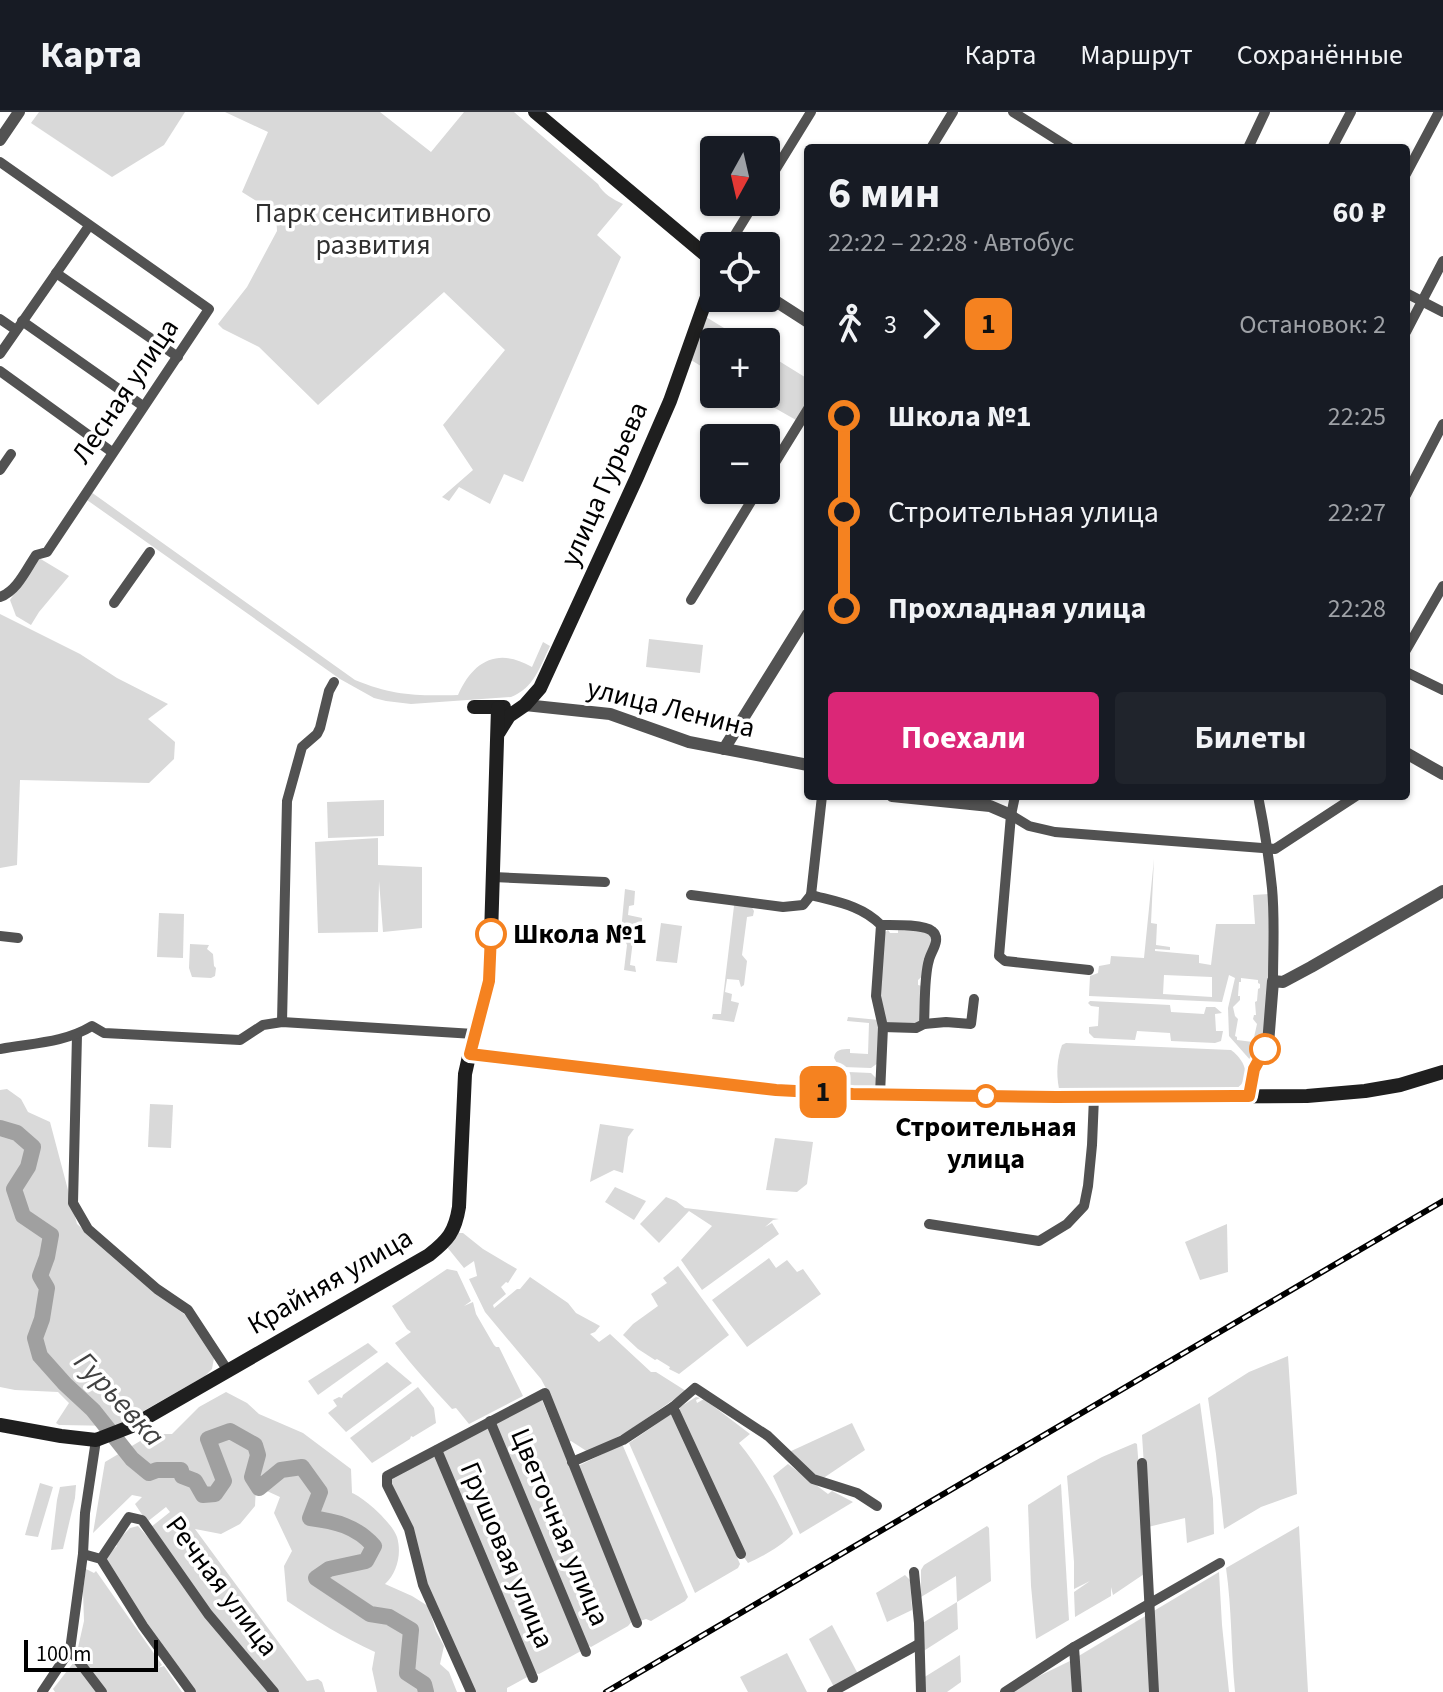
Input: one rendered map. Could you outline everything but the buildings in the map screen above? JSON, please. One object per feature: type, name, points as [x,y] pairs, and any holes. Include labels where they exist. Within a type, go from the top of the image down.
[{"type":"main road","points":[[535,112],[700,250]]},
{"type":"main road","name":"улица Гурьева","points":[[499,732],[509,716],[525,705],[540,688],[670,401],[702,312]]},
{"type":"main road","name":"улица Ленина","points":[[499,732],[491,719],[474,707],[525,705]]},
{"type":"main road","name":"Крайняя улица","points":[[96,1440],[132,1426],[429,1255],[452,1233],[459,1207],[465,1079],[489,981],[498,708]]},
{"type":"main road","points":[[470,1054],[776,1090],[880,1094],[1307,1096],[1400,1085],[1443,1072]]},
{"type":"main road","points":[[0,1425],[96,1440]]},
{"type":"street","points":[[0,140],[19,112]]},
{"type":"street","points":[[780,162],[811,112]]},
{"type":"street","points":[[933,144],[953,112]]},
{"type":"street","points":[[1013,112],[1062,144]]},
{"type":"street","points":[[1250,144],[1265,112]]},
{"type":"street","points":[[1334,144],[1351,112]]},
{"type":"street","points":[[1410,166],[1439,112]]},
{"type":"street","name":"Лесная улица","points":[[0,162],[209,309],[47,552],[36,555],[13,590],[0,597]]},
{"type":"street","points":[[0,354],[89,226]]},
{"type":"street","points":[[1410,324],[1443,261]]},
{"type":"street","points":[[56,273],[178,357]]},
{"type":"street","points":[[1410,295],[1443,312]]},
{"type":"street","points":[[780,304],[804,319]]},
{"type":"street","points":[[0,319],[19,326],[143,406]]},
{"type":"street","points":[[0,371],[112,452]]},
{"type":"street","points":[[780,454],[804,415]]},
{"type":"street","points":[[1410,487],[1443,424]]},
{"type":"street","points":[[0,470],[11,454]]},
{"type":"street","points":[[691,600],[749,504]]},
{"type":"street","points":[[114,603],[150,552]]},
{"type":"street","points":[[1410,643],[1443,586]]},
{"type":"street","points":[[724,749],[804,620]]},
{"type":"street","points":[[1410,674],[1443,690]]},
{"type":"street","points":[[282,1022],[287,801],[302,747],[317,734],[334,682]]},
{"type":"street","name":"улица Ленина","points":[[525,705],[610,714],[689,742],[804,764]]},
{"type":"street","points":[[1410,756],[1443,774]]},
{"type":"street","points":[[691,895],[783,907],[803,905],[811,895],[822,800]]},
{"type":"street","points":[[931,800],[990,806],[1029,826],[1055,832],[1275,849],[1350,800]]},
{"type":"street","points":[[1014,800],[999,956],[1005,961],[1089,970]]},
{"type":"street","points":[[1249,1096],[1254,1069],[1268,1044],[1273,981],[1272,892],[1259,800]]},
{"type":"street","points":[[493,877],[605,882]]},
{"type":"street","points":[[1273,981],[1283,982],[1443,891]]},
{"type":"street","points":[[811,895],[856,907],[871,914],[881,925],[933,931],[936,944],[928,961],[924,1024]]},
{"type":"street","points":[[880,1094],[883,1027],[876,996],[881,925]]},
{"type":"street","points":[[0,936],[18,938]]},
{"type":"street","points":[[883,1027],[916,1028],[946,1022],[971,1024],[974,999]]},
{"type":"street","points":[[0,1049],[55,1041],[77,1035],[92,1026],[104,1033],[240,1040],[263,1025],[282,1022],[474,1034]]},
{"type":"street","points":[[77,1035],[73,1203],[88,1229],[157,1289],[188,1310],[228,1371]]},
{"type":"street","points":[[929,1224],[1039,1241],[1067,1224],[1084,1206],[1090,1172],[1094,1097]]},
{"type":"street","points":[[572,1462],[623,1440],[673,1407],[695,1388],[768,1436],[813,1479],[857,1493],[877,1506]]},
{"type":"street","points":[[471,1692],[423,1585],[409,1529],[387,1485],[387,1476],[545,1393],[637,1623]]},
{"type":"street","points":[[673,1407],[741,1554]]},
{"type":"street","name":"Цветочная улица","points":[[490,1421],[586,1652]]},
{"type":"street","points":[[42,1692],[70,1650],[96,1440]]},
{"type":"street","name":"Грушовая улица","points":[[437,1450],[533,1678]]},
{"type":"street","points":[[1142,1463],[1154,1692]]},
{"type":"street","name":"Речная улица","points":[[101,1559],[129,1517],[142,1520],[208,1614],[274,1692]]},
{"type":"street","points":[[83,1554],[101,1559],[143,1626],[191,1692]]},
{"type":"street","points":[[1005,1692],[1148,1602],[1220,1563]]},
{"type":"street","points":[[914,1572],[921,1692]]},
{"type":"street","points":[[832,1692],[919,1644]]},
{"type":"street","points":[[1074,1647],[1077,1692]]},
{"type":"street","points":[[70,1650],[102,1692]]},
{"type":"green space","points":[[39,112],[185,112],[164,145],[112,177],[31,123]]},
{"type":"green space","name":"Парк сенситивного развития","points":[[225,112],[380,112],[431,152],[464,112],[514,112],[605,193],[623,204],[597,235],[621,257],[523,482],[504,474],[490,504],[459,487],[449,501],[442,497],[473,470],[443,425],[505,350],[444,292],[318,405],[259,347],[218,324],[247,287],[277,231],[276,213],[242,192],[268,132]]},
{"type":"green space","points":[[706,317],[724,328],[702,328]]},
{"type":"green space","points":[[700,334],[700,365],[691,360]]},
{"type":"green space","points":[[780,362],[804,377],[804,407],[796,420],[775,408],[780,408]]},
{"type":"green space","points":[[91,492],[355,680],[369,685],[406,694],[458,695],[471,673],[488,661],[508,658],[532,667],[543,642],[550,646],[531,682],[511,697],[411,704],[374,698],[340,679],[87,500]]},
{"type":"green space","points":[[39,558],[69,576],[31,625],[16,616],[10,600]]},
{"type":"green space","points":[[0,614],[80,654],[117,678],[168,704],[148,719],[175,742],[174,759],[149,783],[20,780],[17,865],[0,868]]},
{"type":"green space","points":[[649,639],[703,645],[700,673],[646,667]]},
{"type":"green space","points":[[384,800],[384,836],[328,838],[327,802]]},
{"type":"green space","points":[[378,838],[378,865],[422,867],[422,928],[383,932],[379,881],[378,932],[318,933],[315,842]]},
{"type":"green space","points":[[1154,859],[1151,923],[1157,924],[1156,945],[1170,947],[1170,950],[1155,951],[1199,955],[1199,963],[1211,965],[1216,924],[1255,924],[1253,895],[1269,894],[1265,1042],[1252,1062],[1229,1036],[1228,1008],[1235,978],[1229,975],[1222,1002],[1089,996],[1090,976],[1098,973],[1099,966],[1110,964],[1111,956],[1144,958]],"holes":[[[1164,975],[1212,977],[1212,997],[1163,994]],[[1241,978],[1258,980],[1260,984],[1255,1002],[1256,1015],[1253,1019],[1257,1024],[1253,1042],[1237,1040],[1235,1036],[1238,1019],[1233,1007],[1240,1000]]]},
{"type":"green space","points":[[625,889],[635,891],[634,905],[629,906],[628,915],[642,918],[641,931],[634,932],[630,965],[635,966],[636,972],[624,970],[627,945],[621,931]]},
{"type":"green space","points":[[733,904],[751,906],[754,911],[753,916],[747,917],[742,955],[747,961],[744,985],[741,987],[739,980],[727,979],[725,992],[732,994],[731,1001],[739,1003],[734,1022],[712,1019],[713,1014],[721,1014]]},
{"type":"green space","points":[[159,913],[184,914],[183,958],[157,957]]},
{"type":"green space","points":[[661,923],[682,926],[677,963],[656,961]]},
{"type":"green space","points":[[898,928],[922,930],[933,937],[926,973],[918,980],[918,985],[922,986],[922,1019],[913,1026],[885,1022],[879,1000],[884,933],[888,930],[898,933]]},
{"type":"green space","points":[[190,944],[209,945],[207,949],[213,954],[215,976],[192,977],[189,968]]},
{"type":"green space","points":[[1090,1001],[1170,1005],[1171,1012],[1204,1014],[1206,1007],[1215,1007],[1222,1013],[1215,1014],[1216,1031],[1223,1031],[1221,1041],[1171,1041],[1170,1033],[1137,1031],[1135,1040],[1094,1038],[1089,1033],[1089,1027],[1098,1026],[1099,1007],[1091,1006]]},
{"type":"green space","points":[[848,1017],[879,1020],[878,1063],[871,1068],[843,1067],[834,1058],[837,1051],[844,1049],[850,1049],[850,1053],[868,1054],[869,1023],[847,1021]]},
{"type":"green space","points":[[1062,1045],[1231,1050],[1244,1065],[1245,1076],[1233,1091],[1063,1091],[1059,1089],[1058,1066]]},
{"type":"green space","points":[[826,1071],[871,1073],[878,1080],[878,1087],[825,1085]]},
{"type":"green space","points":[[7,1089],[21,1099],[28,1112],[50,1122],[77,1224],[184,1314],[201,1333],[214,1358],[212,1369],[205,1376],[117,1426],[59,1425],[56,1423],[69,1403],[58,1392],[0,1387],[0,1090]]},
{"type":"green space","points":[[150,1104],[173,1105],[171,1148],[148,1147]]},
{"type":"green space","points":[[600,1124],[634,1129],[628,1137],[623,1173],[614,1170],[590,1182]]},
{"type":"green space","points":[[775,1138],[813,1142],[807,1184],[797,1192],[766,1190]]},
{"type":"green space","points":[[615,1187],[646,1201],[634,1220],[605,1202]]},
{"type":"green space","points":[[666,1197],[685,1208],[779,1219],[773,1220],[765,1227],[772,1223],[779,1234],[702,1290],[681,1260],[712,1226],[689,1211],[659,1243],[640,1224]]},
{"type":"green space","points":[[1227,1224],[1228,1272],[1200,1280],[1185,1242]]},
{"type":"green space","points":[[458,1233],[463,1233],[517,1269],[508,1283],[501,1287],[506,1294],[493,1305],[494,1308],[520,1289],[530,1277],[568,1303],[576,1313],[600,1326],[590,1334],[599,1342],[610,1334],[651,1372],[686,1391],[627,1432],[588,1452],[569,1442],[541,1379],[485,1312],[469,1279],[477,1276],[474,1261],[464,1268],[447,1247]]},
{"type":"green space","points":[[769,1258],[776,1268],[787,1260],[797,1272],[803,1269],[821,1294],[747,1347],[712,1300]]},
{"type":"green space","points":[[678,1266],[729,1335],[679,1374],[638,1349],[623,1335],[658,1306],[651,1294],[667,1283],[663,1278]]},
{"type":"green space","points":[[447,1269],[457,1271],[471,1301],[464,1306],[473,1302],[476,1314],[494,1345],[499,1347],[523,1396],[469,1424],[456,1408],[452,1409],[437,1393],[395,1343],[411,1332],[392,1306]]},
{"type":"green space","points":[[368,1343],[378,1352],[318,1395],[308,1381]]},
{"type":"green space","points":[[1288,1356],[1297,1494],[1261,1507],[1224,1529],[1208,1398],[1249,1372]]},
{"type":"green space","points":[[387,1362],[412,1383],[346,1432],[328,1413],[337,1406],[333,1400],[342,1398]]},
{"type":"green space","points":[[418,1387],[434,1408],[436,1423],[372,1463],[350,1438]]},
{"type":"green space","points":[[226,1392],[247,1403],[259,1414],[303,1433],[351,1469],[352,1493],[378,1512],[397,1537],[397,1563],[385,1584],[428,1606],[444,1646],[440,1664],[449,1672],[457,1692],[377,1692],[372,1669],[375,1652],[287,1601],[284,1566],[292,1551],[274,1513],[280,1497],[256,1486],[255,1506],[240,1524],[221,1534],[195,1529],[307,1681],[318,1679],[325,1692],[278,1692],[214,1617],[151,1527],[170,1512],[166,1507],[147,1522],[135,1504],[142,1497],[132,1495],[93,1533],[105,1462],[152,1434],[172,1434],[199,1407]]},
{"type":"green space","points":[[696,1397],[700,1398],[696,1400],[697,1403],[704,1399],[750,1434],[739,1443],[768,1485],[793,1534],[748,1563],[680,1412],[680,1407]]},
{"type":"green space","points":[[542,1400],[633,1620],[591,1647],[587,1645],[495,1423]]},
{"type":"green space","points":[[1200,1403],[1213,1499],[1214,1534],[1187,1543],[1185,1518],[1148,1527],[1142,1435]]},
{"type":"green space","points":[[671,1414],[675,1416],[740,1564],[695,1593],[629,1443]]},
{"type":"green space","points":[[852,1423],[865,1450],[822,1479],[789,1452]]},
{"type":"green space","points":[[489,1426],[581,1651],[539,1674],[535,1673],[442,1451]]},
{"type":"green space","points":[[1135,1443],[1147,1572],[1113,1595],[1111,1587],[1111,1596],[1075,1617],[1074,1592],[1090,1581],[1074,1589],[1067,1476]]},
{"type":"green space","points":[[621,1445],[688,1597],[651,1621],[640,1621],[578,1466]]},
{"type":"green space","points":[[436,1454],[529,1676],[507,1688],[507,1692],[475,1692],[445,1632],[393,1492],[391,1477]]},
{"type":"green space","points":[[788,1464],[828,1494],[832,1491],[853,1502],[800,1534],[773,1476]]},
{"type":"green space","points":[[40,1483],[53,1487],[38,1537],[25,1535]]},
{"type":"green space","points":[[1061,1484],[1069,1620],[1036,1639],[1028,1505]]},
{"type":"green space","points":[[76,1485],[63,1549],[51,1550],[60,1487]]},
{"type":"green space","points":[[138,1526],[270,1692],[191,1692],[100,1562],[130,1528]]},
{"type":"green space","points":[[987,1526],[991,1581],[957,1602],[956,1576],[921,1597],[921,1570],[924,1565]]},
{"type":"green space","points":[[1299,1526],[1308,1692],[1235,1692],[1226,1568]]},
{"type":"green space","points":[[86,1569],[96,1571],[162,1665],[158,1668],[164,1666],[182,1692],[106,1692],[77,1652],[84,1621]]},
{"type":"green space","points":[[1219,1572],[1229,1692],[1155,1692],[1152,1612]]},
{"type":"green space","points":[[905,1575],[910,1580],[912,1610],[887,1622],[876,1593]]},
{"type":"green space","points":[[957,1602],[958,1629],[922,1652],[921,1624]]},
{"type":"green space","points":[[1147,1615],[1151,1692],[1078,1692],[1077,1657]]},
{"type":"green space","points":[[832,1625],[858,1674],[834,1687],[809,1639]]},
{"type":"green space","points":[[787,1653],[807,1692],[748,1692],[740,1677]]},
{"type":"green space","points":[[960,1655],[961,1682],[947,1692],[924,1692],[923,1678]]},
{"type":"green space","points":[[1072,1660],[1073,1692],[1013,1692],[1035,1678]]},
{"type":"green space","points":[[74,1662],[98,1692],[55,1692],[53,1689]]},
{"type":"waterway","name":"Гурьевка","points":[[0,1128],[17,1133],[33,1147],[28,1167],[14,1189],[23,1216],[51,1235],[40,1276],[47,1288],[35,1338],[40,1356],[93,1410],[132,1459],[149,1473],[181,1470],[182,1476],[195,1481],[203,1495],[215,1494],[224,1481],[208,1439],[230,1431],[255,1445],[258,1455],[252,1477],[259,1488],[281,1470],[302,1467],[320,1492],[310,1518],[345,1526],[374,1546],[366,1561],[329,1569],[316,1578],[370,1614],[389,1617],[411,1630],[407,1673],[424,1684],[426,1692]]},
{"type":"railway","points":[[606,1692],[1443,1201]]},
{"type":"bus line","name":"1","points":[[491,934],[489,981],[470,1054],[776,1090],[1056,1097],[1249,1096],[1254,1069],[1265,1049]]},
{"type":"place","name":"Школа №1","points":[[491,934]]},
{"type":"place","name":"Строительная улица","points":[[986,1096]]}]
